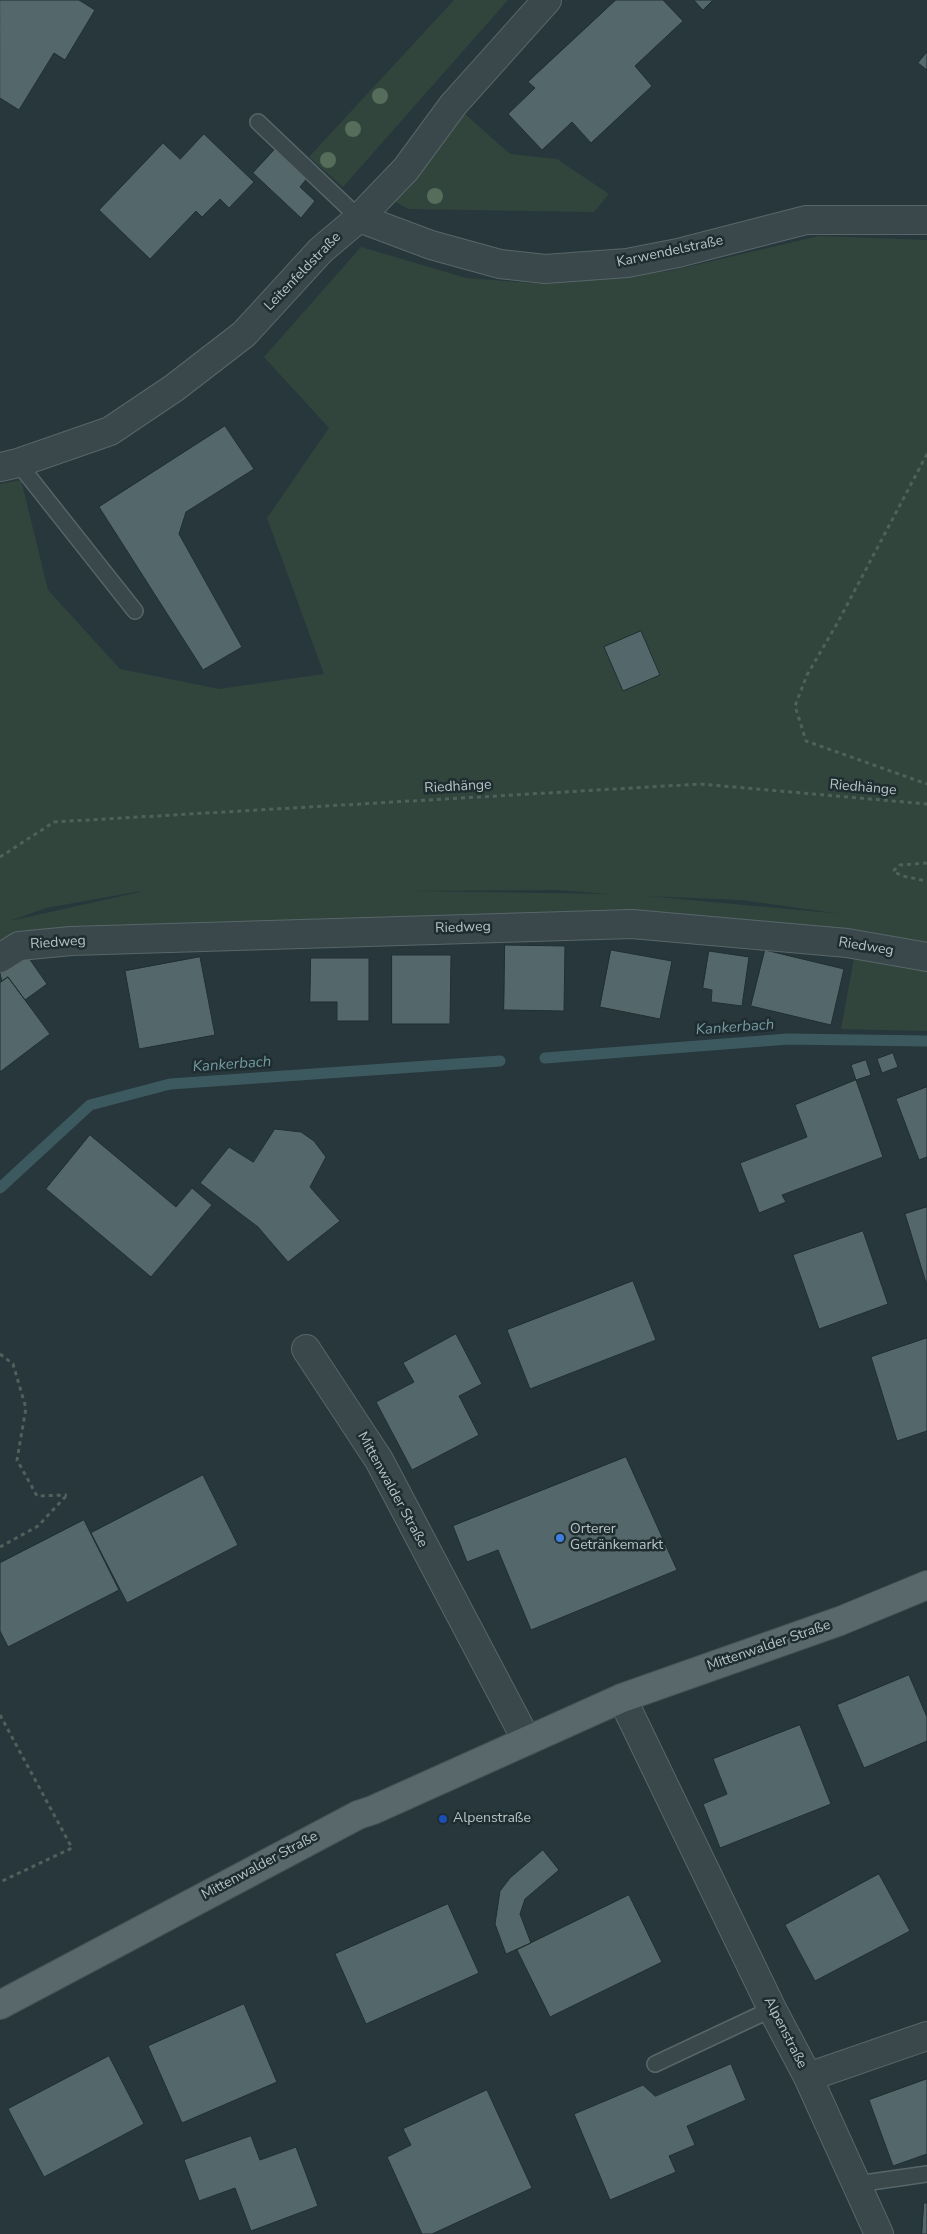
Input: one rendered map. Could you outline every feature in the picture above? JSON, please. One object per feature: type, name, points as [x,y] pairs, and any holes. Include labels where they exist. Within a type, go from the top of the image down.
[{"type":"main road","name":"Mittenwalder Straße","points":[[0,2005],[358,1815],[373,1810],[622,1698],[840,1621],[927,1585]]},
{"type":"street","name":"Leitenfeldstraße","points":[[9,465],[110,431],[174,388],[244,334],[321,250],[358,218],[406,169],[453,105],[547,0]]},
{"type":"street","name":"Karwendelstraße","points":[[358,218],[431,245],[500,264],[545,269],[626,263],[806,220],[927,220]]},
{"type":"street","name":"Riedweg","points":[[0,958],[19,946],[71,941],[632,924],[847,943],[927,957]]},
{"type":"street","name":"Mittenwalder Straße","points":[[306,1349],[379,1460],[527,1741]]},
{"type":"street","name":"Alpenstraße","points":[[622,1698],[772,2009],[808,2077],[880,2234]]},
{"type":"street","points":[[808,2077],[927,2036]]},
{"type":"lane","points":[[258,122],[358,218]]},
{"type":"lane","points":[[9,465],[135,611]]},
{"type":"lane","points":[[655,2064],[772,2009]]},
{"type":"lane","points":[[858,2184],[927,2174]]},
{"type":"path","points":[[927,454],[838,622],[807,675],[796,706],[806,741],[927,784]]},
{"type":"path","name":"Riedhänge","points":[[0,857],[54,822],[680,785],[700,784],[927,804]]},
{"type":"path","points":[[927,863],[900,865],[893,871],[902,876],[927,881]]},
{"type":"path","points":[[0,1354],[13,1364],[26,1408],[17,1460],[37,1496],[67,1495],[38,1526],[0,1547]]},
{"type":"path","points":[[0,1715],[72,1848],[0,1882]]},
{"type":"green space","points":[[454,0],[508,0],[343,187],[309,157]]},
{"type":"green space","points":[[465,114],[510,154],[557,159],[609,194],[594,212],[408,209],[392,200]]},
{"type":"green space","points":[[819,236],[927,240],[927,1031],[841,1029],[858,937],[150,926],[19,931],[0,943],[0,484],[21,480],[48,590],[120,669],[219,689],[324,674],[267,518],[329,428],[264,357],[361,247],[466,278],[545,284],[670,271]],"holes":[[[557,890],[611,894],[407,891]],[[141,891],[10,921],[46,908]],[[647,896],[741,900],[842,914]]]},
{"type":"building","points":[[0,0],[79,0],[95,10],[65,60],[54,53],[19,110],[0,98]]},
{"type":"building","points":[[616,0],[663,0],[683,21],[635,66],[652,86],[591,143],[572,122],[542,150],[508,114],[535,88],[528,82]]},
{"type":"building","points":[[694,0],[713,0],[703,10]]},
{"type":"building","points":[[927,52],[927,70],[918,63]]},
{"type":"building","points":[[204,134],[254,182],[229,208],[220,199],[202,217],[196,211],[150,259],[99,210],[163,143],[180,159]]},
{"type":"building","points":[[276,148],[308,177],[300,187],[315,201],[301,218],[253,173]]},
{"type":"building","points":[[225,426],[254,469],[186,512],[179,534],[242,647],[203,670],[99,507]]},
{"type":"building","points":[[641,631],[660,675],[623,691],[604,647]]},
{"type":"building","points":[[505,945],[565,946],[564,1011],[504,1010]]},
{"type":"building","points":[[611,950],[672,961],[660,1019],[600,1007]]},
{"type":"building","points":[[765,950],[844,969],[831,1025],[751,1006]]},
{"type":"building","points":[[709,951],[749,957],[742,1006],[711,1002],[712,990],[703,988]]},
{"type":"building","points":[[26,954],[47,984],[25,1000],[8,977],[2,981],[0,974]]},
{"type":"building","points":[[392,955],[451,955],[450,1024],[392,1024]]},
{"type":"building","points":[[200,957],[215,1035],[139,1049],[125,971]]},
{"type":"building","points":[[311,958],[369,958],[369,1021],[337,1021],[337,1002],[310,1002]]},
{"type":"building","points":[[8,977],[50,1034],[0,1072],[0,983]]},
{"type":"building","points":[[893,1053],[898,1067],[882,1073],[877,1059]]},
{"type":"building","points":[[866,1060],[871,1075],[856,1080],[851,1065]]},
{"type":"building","points":[[856,1080],[883,1157],[782,1195],[786,1202],[759,1213],[740,1163],[807,1137],[795,1105]]},
{"type":"building","points":[[927,1087],[927,1157],[919,1160],[896,1099]]},
{"type":"building","points":[[275,1129],[301,1132],[314,1141],[326,1157],[310,1187],[340,1221],[288,1262],[258,1227],[200,1183],[229,1147],[253,1162]]},
{"type":"building","points":[[90,1135],[176,1207],[192,1188],[212,1205],[151,1277],[46,1189]]},
{"type":"building","points":[[927,1207],[927,1286],[905,1214]]},
{"type":"building","points":[[863,1231],[888,1304],[819,1329],[793,1255]]},
{"type":"building","points":[[633,1281],[656,1340],[530,1389],[507,1330]]},
{"type":"building","points":[[456,1334],[482,1384],[459,1396],[479,1435],[412,1470],[376,1402],[414,1382],[403,1363]]},
{"type":"building","points":[[927,1338],[927,1431],[897,1441],[871,1357]]},
{"type":"building","name":"Orterer Getränkemarkt","points":[[626,1457],[677,1570],[531,1630],[498,1550],[467,1562],[453,1526]]},
{"type":"building","points":[[203,1475],[238,1545],[127,1603],[91,1533]]},
{"type":"building","points":[[84,1520],[119,1590],[8,1647],[0,1631],[0,1563]]},
{"type":"building","points":[[909,1675],[927,1717],[927,1741],[864,1768],[837,1705]]},
{"type":"building","points":[[800,1725],[831,1804],[720,1848],[703,1804],[727,1794],[713,1759]]},
{"type":"building","points":[[543,1850],[559,1870],[525,1899],[520,1914],[531,1943],[506,1954],[495,1924],[500,1891],[510,1878]]},
{"type":"building","points":[[879,1874],[910,1931],[815,1981],[785,1925]]},
{"type":"building","points":[[629,1895],[662,1962],[550,2017],[517,1950]]},
{"type":"building","points":[[448,1904],[479,1973],[366,2024],[335,1954]]},
{"type":"building","points":[[244,2004],[277,2082],[182,2123],[148,2046]]},
{"type":"building","points":[[109,2056],[144,2124],[44,2177],[8,2109]]},
{"type":"building","points":[[731,2064],[746,2100],[687,2126],[695,2145],[669,2156],[676,2172],[610,2200],[574,2114],[643,2085],[655,2096]]},
{"type":"building","points":[[927,2079],[927,2154],[893,2166],[869,2100]]},
{"type":"building","points":[[487,2090],[532,2188],[432,2234],[422,2234],[387,2157],[411,2145],[403,2129]]},
{"type":"building","points":[[251,2136],[260,2160],[296,2147],[318,2206],[251,2231],[235,2188],[199,2201],[184,2160]]},
{"type":"building","points":[[924,2203],[927,2203],[927,2234],[922,2234]]},
{"type":"waterway","name":"Kankerbach","points":[[545,1058],[788,1039],[927,1041]]},
{"type":"waterway","name":"Kankerbach","points":[[0,1188],[90,1105],[170,1084],[500,1061]]},
{"type":"place","name":"Orterer Getränkemarkt","points":[[560,1538]]},
{"type":"place","name":"Alpenstraße","points":[[443,1819]]}]
